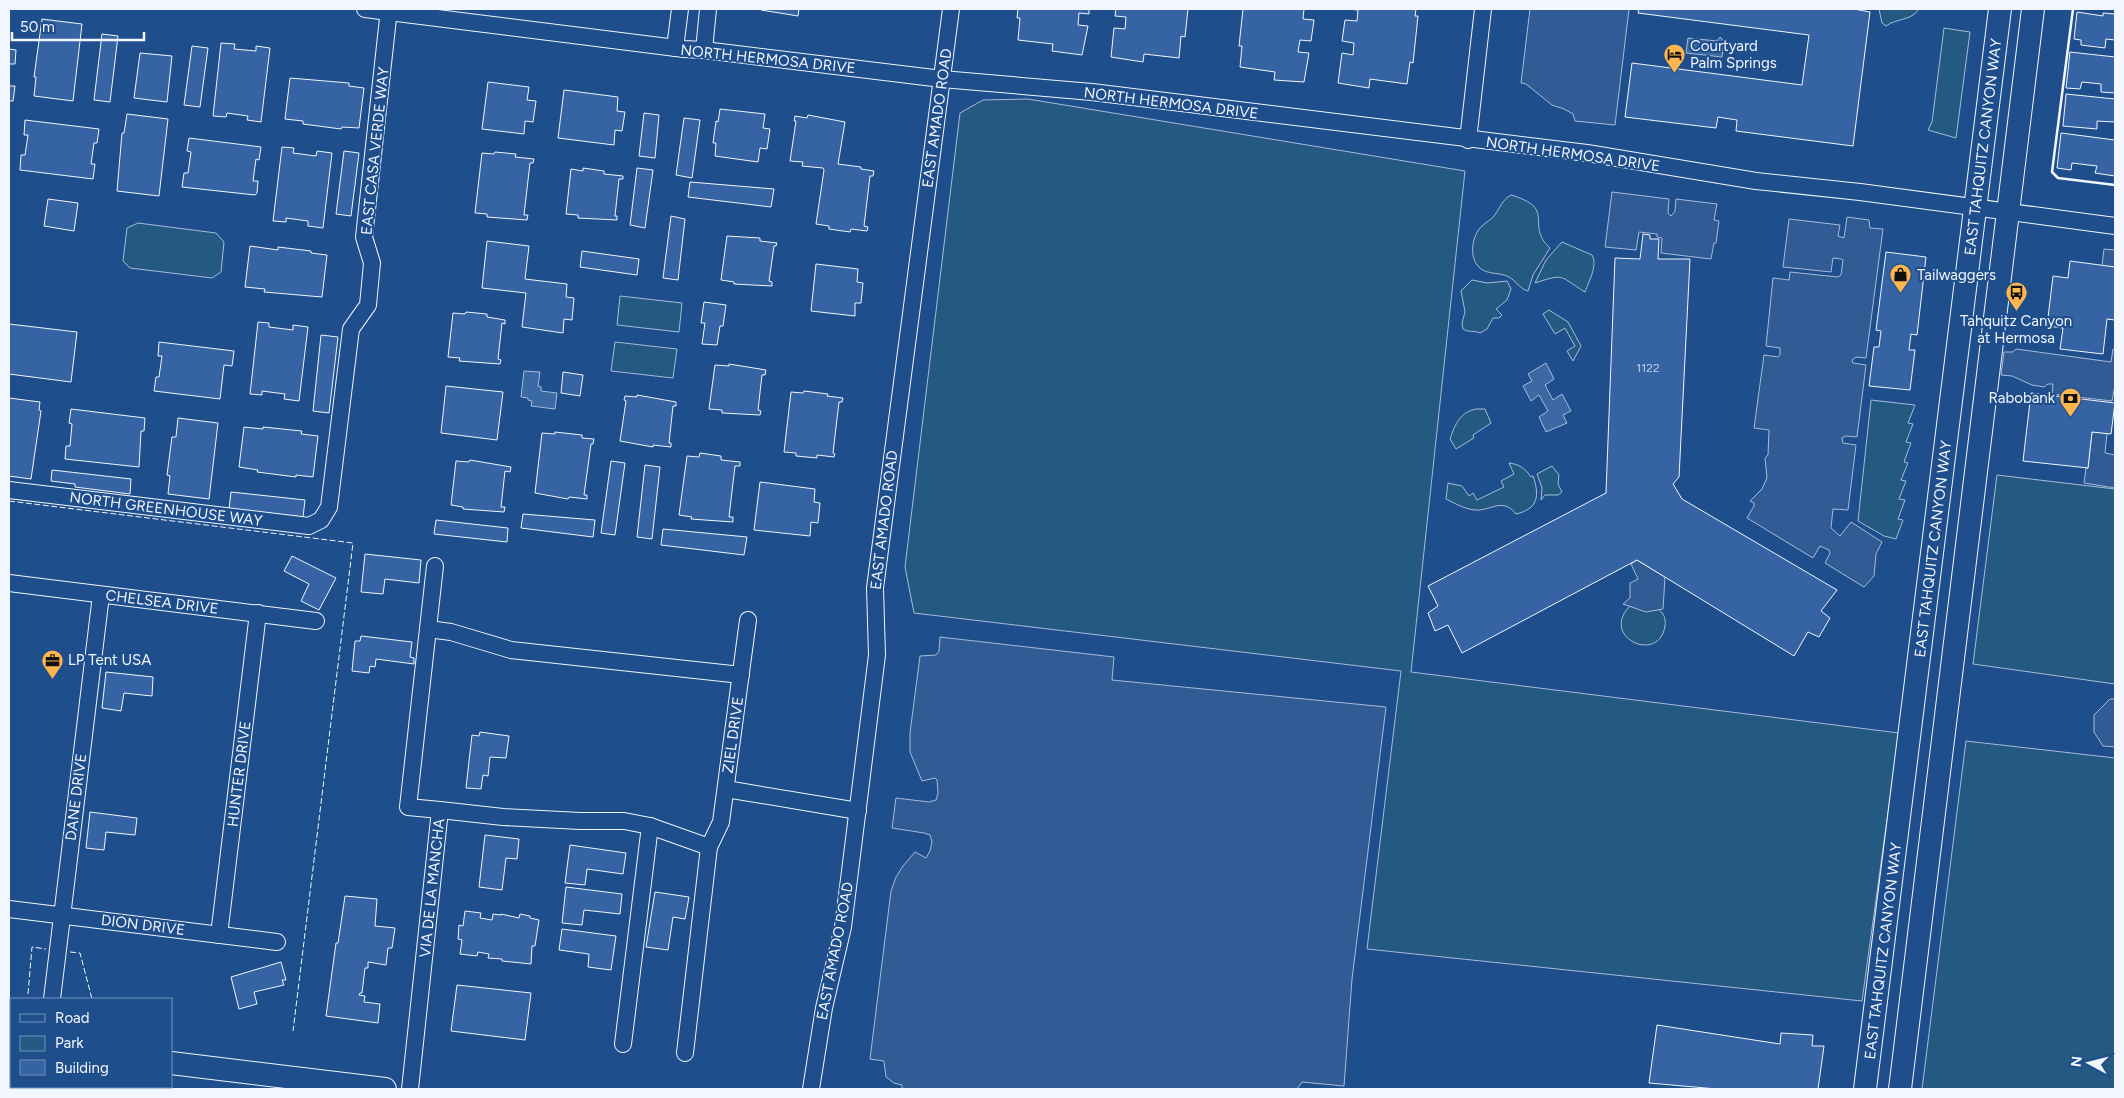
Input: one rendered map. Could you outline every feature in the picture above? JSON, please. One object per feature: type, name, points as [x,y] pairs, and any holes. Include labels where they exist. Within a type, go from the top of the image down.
[{"type":"main road","name":"EAST TAHQUITZ CANYON WAY","points":[[1866,1089],[2000,9]]},
{"type":"main road","points":[[1900,1089],[2033,9]]},
{"type":"main road","points":[[172,1063],[385,1089]]},
{"type":"street","name":"NORTH HERMOSA DRIVE","points":[[364,9],[389,10],[675,48],[942,79],[1092,92],[1587,154],[1756,181],[1860,192],[2115,226]]},
{"type":"street","points":[[675,48],[680,9]]},
{"type":"street","points":[[704,50],[708,9]]},
{"type":"street","name":"EAST AMADO ROAD","points":[[811,1089],[824,1008],[843,927],[877,655],[875,588],[951,9]]},
{"type":"street","points":[[1468,140],[1483,9]]},
{"type":"street","name":"EAST CASA VERDE WAY","points":[[321,520],[329,507],[351,329],[368,305],[372,263],[364,236],[389,10]]},
{"type":"street","name":"NORTH GREENHOUSE WAY","points":[[9,490],[309,526],[321,520]]},
{"type":"street","name":"VIA DE LA MANCHA","points":[[410,1089],[440,810],[408,807],[435,566]]},
{"type":"street","name":"CHELSEA DRIVE","points":[[9,584],[316,620]]},
{"type":"street","name":"DANE DRIVE","points":[[52,998],[101,595]]},
{"type":"street","name":"HUNTER DRIVE","points":[[219,935],[258,614]]},
{"type":"street","name":"ZIEL DRIVE","points":[[685,1053],[710,847],[721,822],[748,620]]},
{"type":"street","points":[[428,629],[451,632],[511,650],[741,676]]},
{"type":"street","points":[[726,789],[858,810]]},
{"type":"street","points":[[440,810],[503,817],[624,821],[650,826],[710,847]]},
{"type":"street","points":[[623,1044],[650,826]]},
{"type":"street","name":"DION DRIVE","points":[[9,909],[277,942]]},
{"type":"green space","points":[[1879,9],[1919,9],[1912,16],[1886,26],[1882,23]]},
{"type":"green space","points":[[1944,28],[1970,32],[1956,138],[1928,130],[1932,122]]},
{"type":"green space","points":[[1028,99],[1465,171],[1411,672],[1899,733],[1862,1001],[1367,949],[1401,671],[914,613],[905,567],[960,113],[983,100]]},
{"type":"green space","points":[[1511,195],[1525,200],[1533,206],[1537,212],[1540,232],[1550,248],[1533,275],[1528,291],[1509,277],[1487,272],[1480,268],[1476,264],[1473,253],[1474,241],[1479,230],[1493,217],[1503,202]]},
{"type":"green space","points":[[138,223],[216,233],[224,242],[221,272],[212,278],[130,268],[123,261],[127,228]]},
{"type":"green space","points":[[1562,242],[1592,255],[1594,259],[1591,278],[1585,292],[1566,279],[1557,277],[1535,283],[1546,260]]},
{"type":"green space","points":[[1472,280],[1487,283],[1507,281],[1511,289],[1507,300],[1496,309],[1502,315],[1499,318],[1493,318],[1487,329],[1480,333],[1463,329],[1462,323],[1465,312],[1461,291]]},
{"type":"green space","points":[[620,296],[682,303],[679,332],[617,325]]},
{"type":"green space","points":[[1549,310],[1568,322],[1581,346],[1573,361],[1567,351],[1575,346],[1565,328],[1555,334],[1543,314]]},
{"type":"green space","points":[[615,342],[677,349],[673,378],[611,371]]},
{"type":"green space","points":[[1871,400],[1915,405],[1908,423],[1913,424],[1906,442],[1911,443],[1904,462],[1908,463],[1901,480],[1906,481],[1899,499],[1905,500],[1898,519],[1903,520],[1896,539],[1884,536],[1858,521]]},
{"type":"green space","points":[[1477,409],[1485,409],[1491,423],[1473,435],[1474,438],[1456,449],[1450,439],[1454,428],[1463,415]]},
{"type":"green space","points":[[1509,463],[1519,466],[1531,477],[1533,476],[1536,495],[1533,505],[1529,509],[1516,514],[1512,509],[1503,506],[1476,510],[1462,507],[1446,499],[1448,483],[1462,486],[1469,496],[1473,493],[1477,500],[1504,487],[1501,481],[1514,474]]},
{"type":"green space","points":[[1552,466],[1559,475],[1558,484],[1562,492],[1558,495],[1545,495],[1541,500],[1542,488],[1537,474]]},
{"type":"green space","points":[[1997,475],[2115,489],[2115,684],[1973,664]]},
{"type":"green space","points":[[1630,606],[1647,610],[1658,609],[1663,614],[1665,626],[1661,638],[1653,644],[1643,645],[1634,642],[1626,636],[1622,628],[1622,617]]},
{"type":"green space","points":[[1966,741],[2115,758],[2115,1089],[1922,1089]]},
{"type":"shaded area","points":[[1530,9],[1629,9],[1615,125],[1575,121],[1573,114],[1552,105],[1526,84],[1521,83]]},
{"type":"shaded area","points":[[1720,37],[1724,41],[1722,57],[1686,53],[1688,38],[1717,41]]},
{"type":"shaded area","points":[[1612,192],[1669,199],[1668,213],[1671,216],[1675,211],[1676,199],[1717,204],[1714,220],[1719,221],[1716,243],[1714,243],[1711,259],[1661,253],[1662,238],[1657,237],[1657,234],[1639,232],[1636,250],[1605,247]]},
{"type":"shaded area","points":[[1847,217],[1869,220],[1870,228],[1883,229],[1866,358],[1856,357],[1852,360],[1853,363],[1866,365],[1857,437],[1846,436],[1842,438],[1843,443],[1856,445],[1848,510],[1833,509],[1831,528],[1840,536],[1851,522],[1882,542],[1876,554],[1874,576],[1864,587],[1825,563],[1830,553],[1829,550],[1820,546],[1813,558],[1747,518],[1754,506],[1754,503],[1750,501],[1762,489],[1767,478],[1765,458],[1768,455],[1769,430],[1754,428],[1764,355],[1778,357],[1780,355],[1780,348],[1766,346],[1773,278],[1789,280],[1790,272],[1838,277],[1841,275],[1843,260],[1841,259],[1833,258],[1831,272],[1783,267],[1789,219],[1840,225],[1838,236],[1844,238]]},
{"type":"shaded area","points":[[2104,249],[2115,250],[2115,267],[2102,266]]},
{"type":"shaded area","points":[[2016,349],[2111,362],[2113,349],[2115,349],[2115,385],[2112,401],[2052,394],[2053,384],[2048,384],[2044,387],[2032,385],[2012,376],[2001,375],[2004,352],[2013,352]]},
{"type":"shaded area","points":[[1546,363],[1554,379],[1545,385],[1553,400],[1562,394],[1571,411],[1563,415],[1567,423],[1546,432],[1539,417],[1548,411],[1539,395],[1531,401],[1523,386],[1532,381],[1528,374]]},
{"type":"shaded area","points":[[524,371],[540,372],[538,386],[541,387],[541,391],[557,393],[555,409],[531,406],[532,401],[521,397]]},
{"type":"shaded area","points":[[2092,432],[2107,433],[2105,453],[2115,455],[2115,488],[2084,483],[2086,468],[2088,468]]},
{"type":"shaded area","points":[[1637,560],[1665,577],[1663,609],[1646,612],[1623,604],[1630,598],[1630,583],[1638,579],[1631,564]]},
{"type":"shaded area","points":[[940,637],[1114,657],[1112,680],[1386,707],[1352,979],[1344,1086],[1302,1082],[1297,1089],[902,1089],[902,1085],[894,1083],[886,1077],[884,1061],[870,1059],[891,891],[896,877],[903,866],[915,852],[926,858],[932,842],[930,835],[892,828],[896,798],[929,802],[936,800],[938,793],[937,780],[935,778],[922,781],[910,752],[910,733],[920,656],[936,655],[939,651]]},
{"type":"shaded area","points":[[2110,699],[2115,699],[2115,747],[2103,746],[2094,732],[2094,715]]},
{"type":"building","points":[[762,9],[799,9],[798,16]]},
{"type":"building","points":[[1018,9],[1089,9],[1089,14],[1079,13],[1078,25],[1088,26],[1082,55],[1052,51],[1053,44],[1018,40],[1020,18],[1017,18]]},
{"type":"building","points":[[1116,9],[1188,9],[1185,37],[1181,36],[1179,58],[1144,54],[1143,62],[1111,57],[1114,28],[1125,29],[1126,17],[1115,16]]},
{"type":"building","points":[[1243,9],[1304,9],[1303,19],[1314,20],[1311,41],[1300,40],[1298,52],[1309,53],[1304,82],[1274,80],[1275,72],[1240,67],[1242,46],[1239,46]]},
{"type":"building","points":[[1347,9],[1416,9],[1415,16],[1418,16],[1413,63],[1410,62],[1407,84],[1370,79],[1369,88],[1338,83],[1342,53],[1353,55],[1354,43],[1342,41],[1345,20],[1357,21],[1358,10]]},
{"type":"building","name":"Courtyard Palm Springs","points":[[1639,9],[1854,9],[1870,12],[1853,146],[1736,131],[1737,120],[1718,117],[1716,128],[1625,117],[1632,63],[1802,85],[1809,35],[1638,13]]},
{"type":"building","points":[[2077,12],[2103,16],[2103,13],[2115,14],[2115,40],[2106,39],[2105,48],[2081,45],[2081,40],[2074,39]]},
{"type":"building","points":[[42,19],[82,24],[73,101],[34,96],[36,77],[34,77]]},
{"type":"building","points":[[102,34],[118,36],[110,102],[94,100]]},
{"type":"building","points":[[221,43],[235,44],[234,49],[256,51],[256,46],[270,48],[261,122],[247,120],[248,116],[227,113],[226,117],[213,116]]},
{"type":"building","points":[[192,46],[208,48],[200,107],[184,105]]},
{"type":"building","points":[[9,49],[16,50],[15,64],[9,64]]},
{"type":"building","points":[[2070,52],[2115,57],[2115,93],[2101,92],[2101,84],[2082,82],[2080,89],[2066,88]]},
{"type":"building","points":[[140,53],[172,56],[167,102],[134,98]]},
{"type":"building","points":[[290,78],[349,83],[349,86],[364,88],[359,128],[342,127],[341,129],[303,124],[303,121],[285,119]]},
{"type":"building","points":[[488,82],[529,87],[527,100],[536,101],[533,122],[525,121],[524,134],[482,129]]},
{"type":"building","points":[[9,86],[15,86],[13,101],[9,101]]},
{"type":"building","points":[[564,90],[618,97],[617,111],[625,112],[622,131],[615,130],[614,145],[558,138]]},
{"type":"building","points":[[2066,94],[2115,99],[2115,122],[2097,121],[2097,129],[2063,126]]},
{"type":"building","points":[[720,109],[765,114],[763,128],[770,129],[767,149],[760,148],[758,162],[715,156],[716,143],[713,143]]},
{"type":"building","points":[[644,113],[659,115],[655,158],[639,156]]},
{"type":"building","points":[[127,114],[168,119],[159,196],[117,191],[122,133],[124,133]]},
{"type":"building","points":[[808,115],[845,122],[838,164],[874,171],[873,176],[870,176],[864,226],[868,227],[867,231],[851,229],[850,232],[829,229],[829,226],[816,224],[824,170],[823,168],[802,166],[803,162],[790,161],[796,121],[794,121],[795,116],[807,118]]},
{"type":"building","points":[[684,118],[700,120],[692,178],[676,175]]},
{"type":"building","points":[[25,120],[99,129],[97,143],[94,143],[91,164],[95,164],[93,179],[20,170],[21,155],[25,155],[28,135],[24,135]]},
{"type":"building","points":[[2061,133],[2115,140],[2115,176],[2095,173],[2097,166],[2072,163],[2071,170],[2057,168]]},
{"type":"building","points":[[189,138],[261,147],[259,160],[256,159],[253,181],[258,181],[257,193],[255,195],[182,187],[184,173],[188,173],[191,152],[187,151]]},
{"type":"building","points":[[282,147],[294,148],[293,153],[316,156],[317,151],[332,153],[323,228],[308,226],[308,221],[286,218],[286,222],[273,221]]},
{"type":"building","points":[[344,151],[359,153],[351,216],[336,214]]},
{"type":"building","points":[[495,152],[516,154],[515,157],[534,159],[533,163],[530,163],[524,215],[528,215],[527,220],[487,217],[487,214],[475,213],[482,153],[494,154]]},
{"type":"building","points":[[583,168],[604,171],[604,174],[623,176],[623,179],[619,179],[615,216],[617,216],[617,220],[578,218],[578,215],[566,214],[571,169],[583,171]]},
{"type":"building","points":[[637,168],[653,170],[645,228],[630,225]]},
{"type":"building","points":[[690,182],[774,189],[771,207],[688,197]]},
{"type":"building","points":[[48,199],[78,203],[74,231],[44,226]]},
{"type":"building","points":[[671,216],[685,219],[678,280],[663,278]]},
{"type":"building","points":[[1643,234],[1650,235],[1650,239],[1659,239],[1658,259],[1690,259],[1679,477],[1673,484],[1682,499],[1837,590],[1821,611],[1830,618],[1819,637],[1808,632],[1794,656],[1637,560],[1462,653],[1448,625],[1435,631],[1428,613],[1438,606],[1428,586],[1606,493],[1615,258],[1640,259]]},
{"type":"building","points":[[727,236],[760,238],[760,241],[777,243],[774,246],[769,281],[772,282],[772,286],[734,284],[734,282],[721,280]]},
{"type":"building","points":[[487,241],[529,246],[525,279],[567,284],[566,297],[574,298],[572,320],[564,319],[563,333],[522,327],[526,293],[482,288]]},
{"type":"building","points":[[250,246],[278,250],[278,247],[327,255],[322,297],[264,292],[265,289],[245,287]]},
{"type":"building","points":[[582,251],[639,259],[637,275],[580,267]]},
{"type":"building","name":"Tailwaggers","points":[[1886,252],[1926,257],[1917,335],[1911,334],[1909,350],[1915,350],[1910,390],[1869,386],[1874,347],[1879,347],[1881,331],[1876,330]]},
{"type":"building","points":[[2070,261],[2115,267],[2115,320],[2107,319],[2103,354],[2060,349],[2063,328],[2047,326],[2053,276],[2068,278]]},
{"type":"building","points":[[816,264],[858,269],[857,282],[863,283],[861,303],[855,303],[855,316],[811,311]]},
{"type":"building","points":[[704,302],[726,305],[723,326],[720,326],[717,345],[702,344],[705,323],[701,323]]},
{"type":"building","points":[[466,312],[487,314],[487,317],[505,320],[505,324],[502,323],[498,359],[501,360],[500,364],[459,361],[460,358],[448,357],[453,313],[465,314]]},
{"type":"building","points":[[258,322],[269,323],[269,327],[293,330],[293,325],[308,327],[299,401],[284,399],[285,394],[262,391],[262,395],[250,394]]},
{"type":"building","points":[[9,324],[77,332],[71,382],[9,374]]},
{"type":"building","points":[[321,335],[338,337],[329,413],[313,411]]},
{"type":"building","points":[[159,342],[234,351],[232,366],[224,365],[220,399],[154,391],[156,377],[159,377],[162,356],[158,356]]},
{"type":"building","points":[[729,364],[766,370],[765,375],[762,375],[758,410],[761,411],[760,415],[722,413],[722,410],[709,409],[715,365],[729,366]]},
{"type":"building","points":[[563,372],[583,375],[580,396],[561,393]]},
{"type":"building","points":[[446,386],[503,392],[497,440],[441,433]]},
{"type":"building","points":[[804,391],[843,398],[842,402],[839,402],[834,457],[817,455],[817,458],[796,456],[796,453],[784,452],[791,392],[803,393]]},
{"type":"building","name":"Rabobank","points":[[2031,393],[2115,403],[2111,434],[2092,432],[2088,468],[2023,461]]},
{"type":"building","points":[[637,395],[676,402],[676,406],[673,406],[669,443],[671,443],[671,447],[653,445],[653,447],[620,441],[626,401],[624,400],[625,396],[637,397]]},
{"type":"building","points":[[9,398],[40,402],[39,410],[41,411],[31,479],[9,476]]},
{"type":"building","points":[[71,409],[145,418],[144,431],[141,431],[139,467],[65,459],[66,446],[70,446],[72,424],[69,423]]},
{"type":"building","points":[[178,418],[218,423],[209,499],[168,494],[170,476],[167,475],[172,437],[176,437]]},
{"type":"building","points":[[244,427],[302,431],[301,434],[318,436],[313,477],[296,475],[296,477],[257,472],[258,470],[239,467]]},
{"type":"building","points":[[555,432],[582,435],[582,438],[594,439],[593,444],[591,444],[584,495],[587,495],[587,499],[569,497],[568,499],[535,493],[542,433],[555,434]]},
{"type":"building","points":[[700,453],[721,456],[721,460],[740,462],[740,466],[735,466],[729,517],[733,517],[733,522],[691,519],[692,517],[679,515],[687,456],[699,457]]},
{"type":"building","points":[[470,460],[511,467],[510,472],[505,471],[501,507],[505,507],[504,512],[463,509],[463,507],[451,505],[456,461],[469,462]]},
{"type":"building","points":[[611,461],[625,463],[615,535],[601,533]]},
{"type":"building","points":[[645,465],[660,467],[652,539],[637,537]]},
{"type":"building","points":[[52,470],[131,479],[130,494],[75,487],[75,484],[51,481]]},
{"type":"building","points":[[760,482],[815,489],[814,502],[820,503],[818,523],[811,522],[810,536],[754,530]]},
{"type":"building","points":[[231,492],[305,500],[303,517],[229,509]]},
{"type":"building","points":[[523,514],[595,520],[593,537],[521,528]]},
{"type":"building","points":[[436,520],[508,528],[507,542],[434,534]]},
{"type":"building","points":[[663,529],[747,537],[744,555],[661,545]]},
{"type":"building","points":[[365,554],[421,560],[419,583],[385,579],[383,594],[361,592]]},
{"type":"building","points":[[292,556],[336,578],[319,610],[301,601],[309,584],[284,571]]},
{"type":"building","points":[[361,636],[412,642],[410,657],[414,658],[414,664],[376,659],[375,667],[370,666],[369,673],[352,671],[355,641],[360,641]]},
{"type":"building","points":[[106,672],[153,677],[152,696],[124,693],[121,711],[102,708]]},
{"type":"building","points":[[480,732],[509,736],[506,758],[490,757],[488,776],[483,775],[481,789],[466,788],[472,735],[479,736]]},
{"type":"building","points":[[90,812],[137,818],[135,835],[106,832],[104,850],[86,848]]},
{"type":"building","points":[[485,835],[519,839],[517,859],[506,858],[502,890],[479,887]]},
{"type":"building","points":[[570,845],[626,853],[623,874],[587,869],[585,885],[565,883]]},
{"type":"building","points":[[566,887],[622,894],[620,914],[584,910],[582,925],[562,923]]},
{"type":"building","points":[[655,892],[689,897],[685,919],[673,917],[668,950],[646,947]]},
{"type":"building","points":[[345,896],[377,899],[375,926],[395,928],[392,948],[388,948],[386,965],[368,962],[368,968],[365,968],[362,993],[359,995],[365,996],[364,1002],[380,1004],[378,1023],[326,1016],[336,943],[338,943]]},
{"type":"building","points":[[465,911],[481,913],[480,918],[492,920],[493,914],[519,918],[520,914],[539,920],[535,946],[532,946],[531,964],[488,958],[489,954],[478,952],[477,956],[460,954],[462,940],[458,939],[459,925],[463,926]]},
{"type":"building","points":[[562,929],[616,936],[611,970],[588,967],[589,954],[559,950]]},
{"type":"building","points":[[281,962],[286,980],[282,980],[284,985],[254,992],[257,1004],[239,1009],[231,977]]},
{"type":"building","points":[[457,985],[531,993],[525,1040],[451,1031]]},
{"type":"building","points":[[1657,1025],[1780,1044],[1781,1033],[1813,1035],[1812,1046],[1824,1046],[1818,1089],[1717,1089],[1649,1083]]},
{"type":"fence","points":[[9,501],[353,543],[293,1031]]},
{"type":"fence","points":[[28,994],[32,947],[46,949]]},
{"type":"fence","points":[[70,952],[80,953],[92,998]]},
{"type":"wall","points":[[2073,9],[2052,172],[2058,178],[2115,185]]},
{"type":"place","name":"Courtyard Palm Springs","points":[[1674,74]]},
{"type":"place","name":"Tailwaggers","points":[[1901,294]]},
{"type":"place","name":"Tahquitz Canyon at Hermosa","points":[[2016,311]]},
{"type":"place","name":"Rabobank","points":[[2071,417]]},
{"type":"place","name":"LP Tent USA","points":[[52,679]]}]
